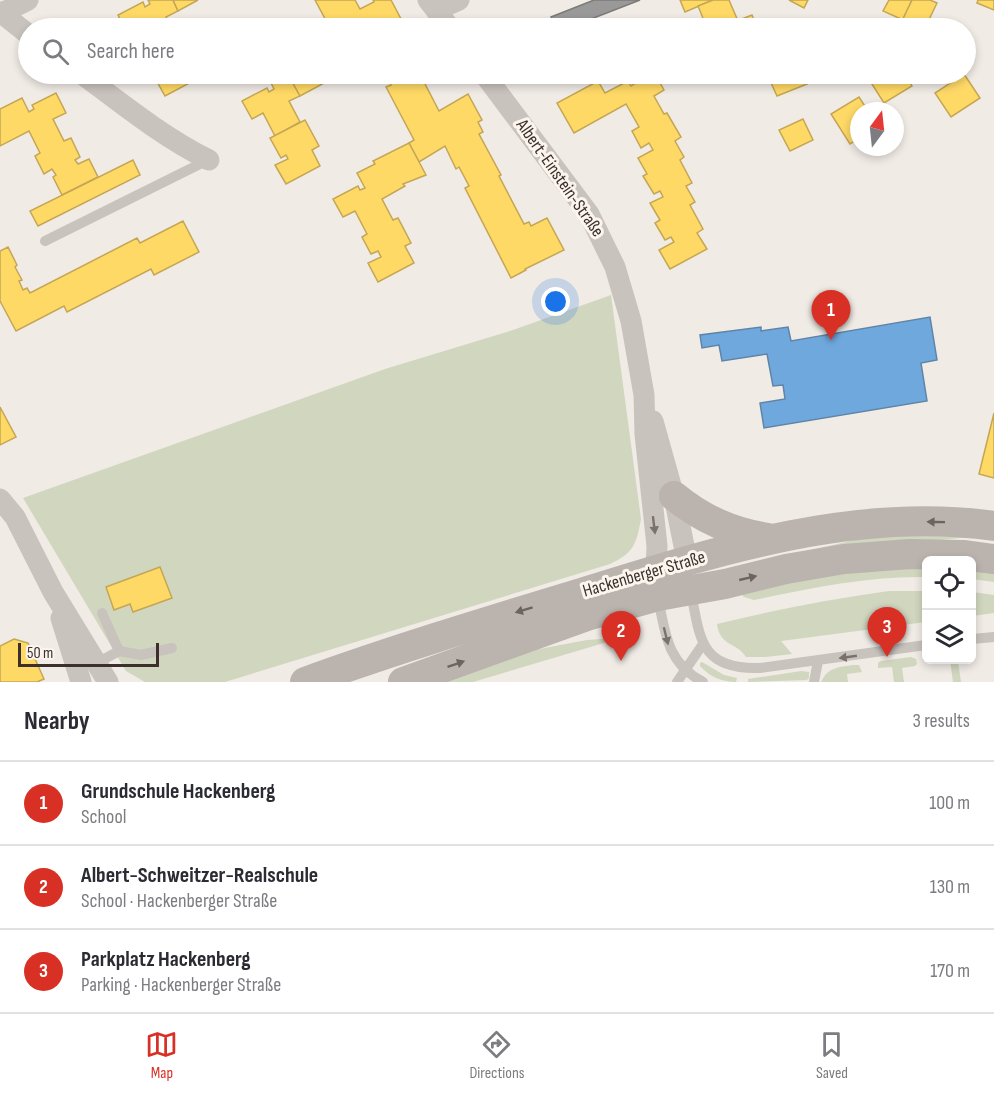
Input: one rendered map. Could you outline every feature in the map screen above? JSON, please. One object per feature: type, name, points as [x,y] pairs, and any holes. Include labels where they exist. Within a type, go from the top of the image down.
[{"type":"street","points":[[18,26],[0,13],[28,0]]},
{"type":"street","points":[[442,18],[432,5],[459,0]]},
{"type":"street","points":[[96,84],[172,138],[209,160]]},
{"type":"street","name":"Albert-Einstein-Straße","points":[[492,84],[554,165],[597,227],[615,267],[631,321],[644,395],[645,434],[657,546],[657,583]]},
{"type":"street","name":"Albert-Einstein-Straße","points":[[644,395],[658,433],[674,496],[689,575]]},
{"type":"street","points":[[674,496],[700,516],[719,525],[751,536],[774,539]]},
{"type":"street","points":[[0,499],[24,532],[53,592],[108,682]]},
{"type":"street","name":"Hackenberger Straße","points":[[689,575],[774,539],[818,531],[888,523],[958,522],[994,526]]},
{"type":"street","name":"Hackenberger Straße","points":[[305,682],[465,628],[689,575],[879,556],[935,554],[994,558]]},
{"type":"street","name":"Hackenberger Straße","points":[[403,682],[590,615],[657,583]]},
{"type":"street","points":[[53,592],[81,682]]},
{"type":"lane","points":[[45,241],[209,160]]},
{"type":"lane","points":[[689,575],[703,644],[723,664],[738,668],[818,661],[922,646]]},
{"type":"lane","points":[[657,583],[668,645],[685,671],[703,682]]},
{"type":"lane","points":[[102,613],[119,651]]},
{"type":"lane","points":[[976,639],[994,637]]},
{"type":"lane","points":[[676,682],[703,644]]},
{"type":"lane","points":[[97,663],[119,651],[141,655],[172,648]]},
{"type":"lane","points":[[814,682],[818,661]]},
{"type":"green space","points":[[611,295],[641,519],[633,546],[625,555],[610,564],[225,682],[145,682],[126,671],[23,498],[385,369],[513,330]]},
{"type":"green space","points":[[891,532],[970,537],[734,567]]},
{"type":"green space","points":[[922,564],[922,577],[861,581],[754,600],[741,594],[759,585]]},
{"type":"green space","points":[[976,565],[994,567],[994,582],[976,580]]},
{"type":"green space","points":[[889,591],[922,591],[922,623],[781,641],[792,654],[766,657],[746,657],[725,641],[717,624],[803,605]]},
{"type":"green space","points":[[976,593],[994,595],[994,613],[976,615]]},
{"type":"green space","points":[[614,638],[614,640],[473,682],[432,682],[518,653],[587,640]]},
{"type":"green space","points":[[911,657],[916,659],[917,664],[902,668],[904,682],[894,682],[892,667],[878,668],[878,663],[881,661]]},
{"type":"green space","points":[[702,662],[724,675],[737,678],[736,682],[712,676],[700,666]]},
{"type":"green space","points":[[951,664],[958,664],[961,682],[953,682]]},
{"type":"green space","points":[[859,665],[862,672],[847,674],[848,682],[821,682],[827,673],[839,667]]},
{"type":"green space","points":[[801,671],[809,672],[807,680],[748,682],[748,679]]},
{"type":"building: Homes","points":[[148,0],[173,0],[178,11],[167,18],[120,18],[118,15],[143,2],[145,7],[150,4]]},
{"type":"building: Homes","points":[[173,0],[198,0],[178,11]]},
{"type":"building: Homes","points":[[315,0],[355,0],[360,9],[374,2],[373,0],[391,0],[400,18],[325,18]]},
{"type":"building: Homes","points":[[680,0],[713,0],[685,12]]},
{"type":"building: Homes","points":[[713,0],[729,0],[737,18],[703,18],[698,6]]},
{"type":"building: Homes","points":[[789,0],[808,0],[804,8]]},
{"type":"building: Homes","points":[[889,0],[912,0],[904,18],[883,11]]},
{"type":"building: Homes","points":[[912,0],[930,0],[937,3],[930,18],[903,18]]},
{"type":"building: Homes","points":[[978,0],[994,0],[994,10],[977,3]]},
{"type":"building: Homes","points":[[158,84],[188,84],[165,96]]},
{"type":"building: Homes","points":[[272,84],[293,84],[300,96],[289,101],[300,122],[275,136],[263,113],[252,119],[242,101],[267,88],[269,92],[274,89]]},
{"type":"building: Homes","points":[[293,84],[322,84],[300,96]]},
{"type":"building: Homes","points":[[425,84],[439,111],[468,94],[482,120],[478,122],[483,132],[479,134],[524,224],[529,222],[531,226],[547,218],[564,250],[511,278],[465,188],[469,186],[459,167],[456,169],[445,146],[419,162],[409,143],[414,140],[386,87]]},
{"type":"building: Homes","points":[[592,84],[600,84],[605,93],[622,84],[631,86],[661,84],[664,90],[654,96],[681,137],[675,141],[684,157],[680,160],[692,183],[686,186],[695,202],[690,205],[703,229],[697,233],[707,249],[670,269],[659,250],[674,242],[671,237],[665,240],[655,223],[660,220],[650,203],[663,197],[660,191],[654,194],[643,176],[647,174],[638,158],[653,150],[649,143],[641,148],[632,131],[639,127],[626,104],[574,133],[557,103]]},
{"type":"building: Homes","points":[[772,84],[807,84],[777,96]]},
{"type":"building: Homes","points":[[872,84],[911,84],[912,86],[883,102]]},
{"type":"building: Homes","points":[[949,84],[971,84],[980,98],[951,117],[935,93]]},
{"type":"building: Homes","points":[[56,93],[66,113],[53,119],[64,141],[71,138],[80,157],[75,160],[78,164],[89,159],[98,177],[62,195],[53,177],[56,175],[52,169],[44,174],[35,156],[40,153],[29,131],[0,146],[0,109],[22,98],[29,112],[34,109],[32,105]]},
{"type":"building: Homes","points":[[859,97],[862,102],[851,102]]},
{"type":"building: Homes","points":[[850,102],[850,144],[831,114]]},
{"type":"building: Homes","points":[[803,119],[813,140],[790,151],[779,130]]},
{"type":"building: Homes","points":[[305,120],[319,146],[312,150],[320,166],[286,184],[275,165],[288,159],[286,155],[281,158],[270,138]]},
{"type":"building: Homes","points":[[409,143],[426,175],[403,184],[405,186],[382,199],[393,220],[398,218],[411,243],[405,246],[414,263],[378,282],[368,263],[381,257],[378,251],[371,254],[362,237],[367,234],[355,211],[343,217],[333,199],[358,186],[360,190],[365,188],[357,173],[375,164],[373,161]]},
{"type":"building: Homes","points":[[133,160],[140,175],[38,226],[30,211]]},
{"type":"building: Homes","points":[[183,221],[199,252],[154,275],[151,269],[67,312],[64,306],[16,331],[0,301],[0,251],[8,247],[17,265],[15,267],[22,280],[19,281],[23,290],[27,288],[30,293],[137,238],[140,243]]},
{"type":"building: Homes","points":[[0,407],[16,437],[0,445]]},
{"type":"building: Homes","points":[[994,413],[994,478],[979,474]]},
{"type":"building: Homes","points":[[160,567],[172,598],[133,612],[130,604],[114,610],[106,587]]},
{"type":"building: Homes","points":[[14,639],[28,643],[44,679],[37,682],[0,682],[0,646]]},
{"type":"building: Schools","points":[[930,317],[937,360],[921,363],[927,401],[764,428],[760,403],[785,399],[783,385],[773,386],[767,354],[722,361],[719,345],[702,348],[700,335],[761,327],[761,331],[788,327],[791,341]]},
{"type":"building: Industry","points":[[594,0],[640,0],[594,18],[551,17]]},
{"type":"place","name":"Grundschule Hackenberg","points":[[831,340]]},
{"type":"place","name":"Parkplatz Hackenberg","points":[[887,657]]},
{"type":"place","name":"Albert-Schweitzer-Realschule","points":[[621,661]]}]
